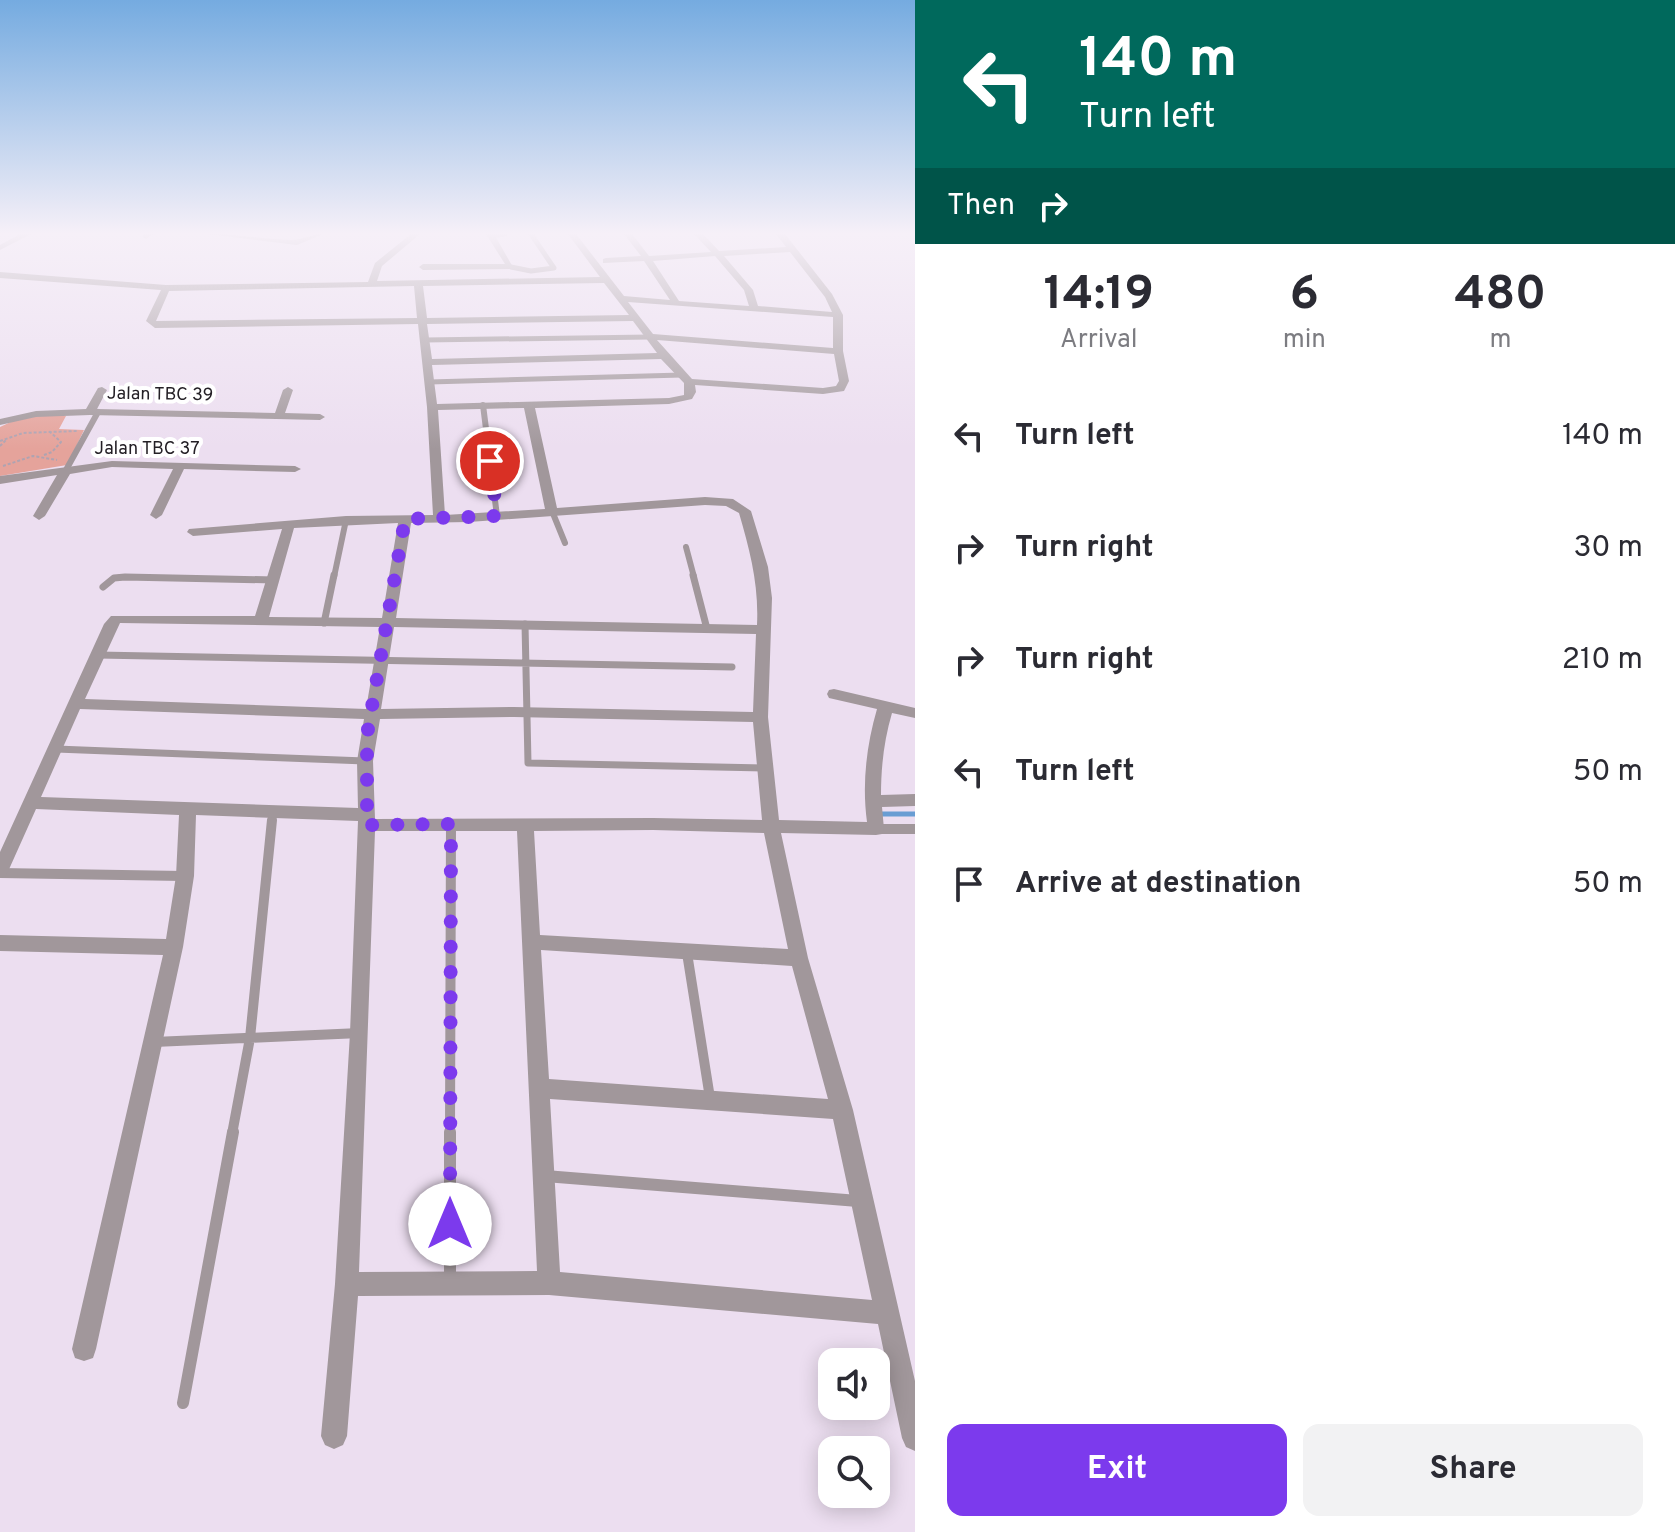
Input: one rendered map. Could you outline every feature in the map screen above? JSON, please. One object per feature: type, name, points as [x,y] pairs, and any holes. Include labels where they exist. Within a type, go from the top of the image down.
[{"type":"street","points":[[158,305],[151,321],[155,325],[277,326],[422,320],[635,318]]},
{"type":"street","points":[[421,305],[432,407],[439,519]]},
{"type":"street","points":[[432,407],[681,399],[691,392],[685,379],[626,305]]},
{"type":"street","points":[[715,305],[838,315]]},
{"type":"street","points":[[685,379],[833,391],[840,389],[844,381],[838,351],[838,315],[833,305]]},
{"type":"street","points":[[650,337],[838,351]]},
{"type":"street","points":[[426,362],[664,356]]},
{"type":"street","points":[[94,412],[102,390]]},
{"type":"street","points":[[279,416],[288,390]]},
{"type":"street","points":[[529,404],[552,511]]},
{"type":"street","name":"Jalan TBC 39","points":[[0,422],[36,414],[94,412],[320,417]]},
{"type":"street","name":"Jalan TBC 37","points":[[0,480],[70,466],[112,464],[295,469]]},
{"type":"street","points":[[39,516],[70,466]]},
{"type":"street","points":[[156,515],[180,466]]},
{"type":"street","points":[[193,532],[346,520],[497,516],[705,501],[738,505],[749,517],[761,567],[764,630],[760,717],[771,828],[799,958],[842,1110],[915,1438]]},
{"type":"street","points":[[334,1436],[347,1284],[360,1033],[367,820],[365,761],[405,519]]},
{"type":"street","points":[[261,621],[289,525]]},
{"type":"street","points":[[0,872],[116,619],[764,630]]},
{"type":"street","points":[[834,694],[915,713]]},
{"type":"street","points":[[77,704],[373,714],[526,712],[760,717]]},
{"type":"street","points":[[31,803],[273,812],[451,824],[876,829],[871,801],[872,764],[886,706]]},
{"type":"street","points":[[871,801],[915,800]]},
{"type":"street","points":[[84,1349],[174,947],[185,876],[188,809]]},
{"type":"street","points":[[525,824],[549,1283]]},
{"type":"street","points":[[531,942],[799,958]]},
{"type":"street","points":[[0,943],[174,947]]},
{"type":"street","points":[[538,1088],[711,1103],[842,1110]]},
{"type":"street","points":[[347,1284],[549,1283],[887,1313]]},
{"type":"lane","points":[[425,340],[650,337]]},
{"type":"lane","points":[[429,382],[685,379]]},
{"type":"lane","points":[[483,405],[497,516]]},
{"type":"lane","points":[[70,466],[89,431],[94,412]]},
{"type":"lane","points":[[552,511],[565,543]]},
{"type":"lane","points":[[324,623],[346,520]]},
{"type":"lane","points":[[686,547],[707,629]]},
{"type":"lane","points":[[103,587],[114,578],[125,577],[274,580]]},
{"type":"lane","points":[[525,624],[528,763],[765,768]]},
{"type":"lane","points":[[98,655],[732,667]]},
{"type":"lane","points":[[56,749],[365,761]]},
{"type":"lane","points":[[183,1403],[250,1038],[273,812]]},
{"type":"lane","points":[[450,1285],[451,824]]},
{"type":"lane","points":[[876,829],[915,829]]},
{"type":"lane","points":[[0,872],[185,876]]},
{"type":"lane","points":[[687,953],[711,1103]]},
{"type":"lane","points":[[153,1042],[360,1033]]},
{"type":"lane","points":[[544,1176],[863,1201]]},
{"type":"path","points":[[0,468],[22,457],[52,452],[61,442],[49,431]]},
{"type":"path","points":[[0,441],[20,433],[89,431]]},
{"type":"path","points":[[0,446],[7,439]]},
{"type":"path","points":[[44,455],[70,466]]},
{"type":"path","points":[[1,459],[9,463]]},
{"type":"shaded area","points":[[66,416],[59,429],[84,430],[67,465],[0,476],[0,427],[15,420]]},
{"type":"waterway","points":[[877,814],[915,814]]},
{"type":"route","points":[[450,1224],[451,824],[367,825],[365,761],[405,519],[497,516],[490,461]]}]
